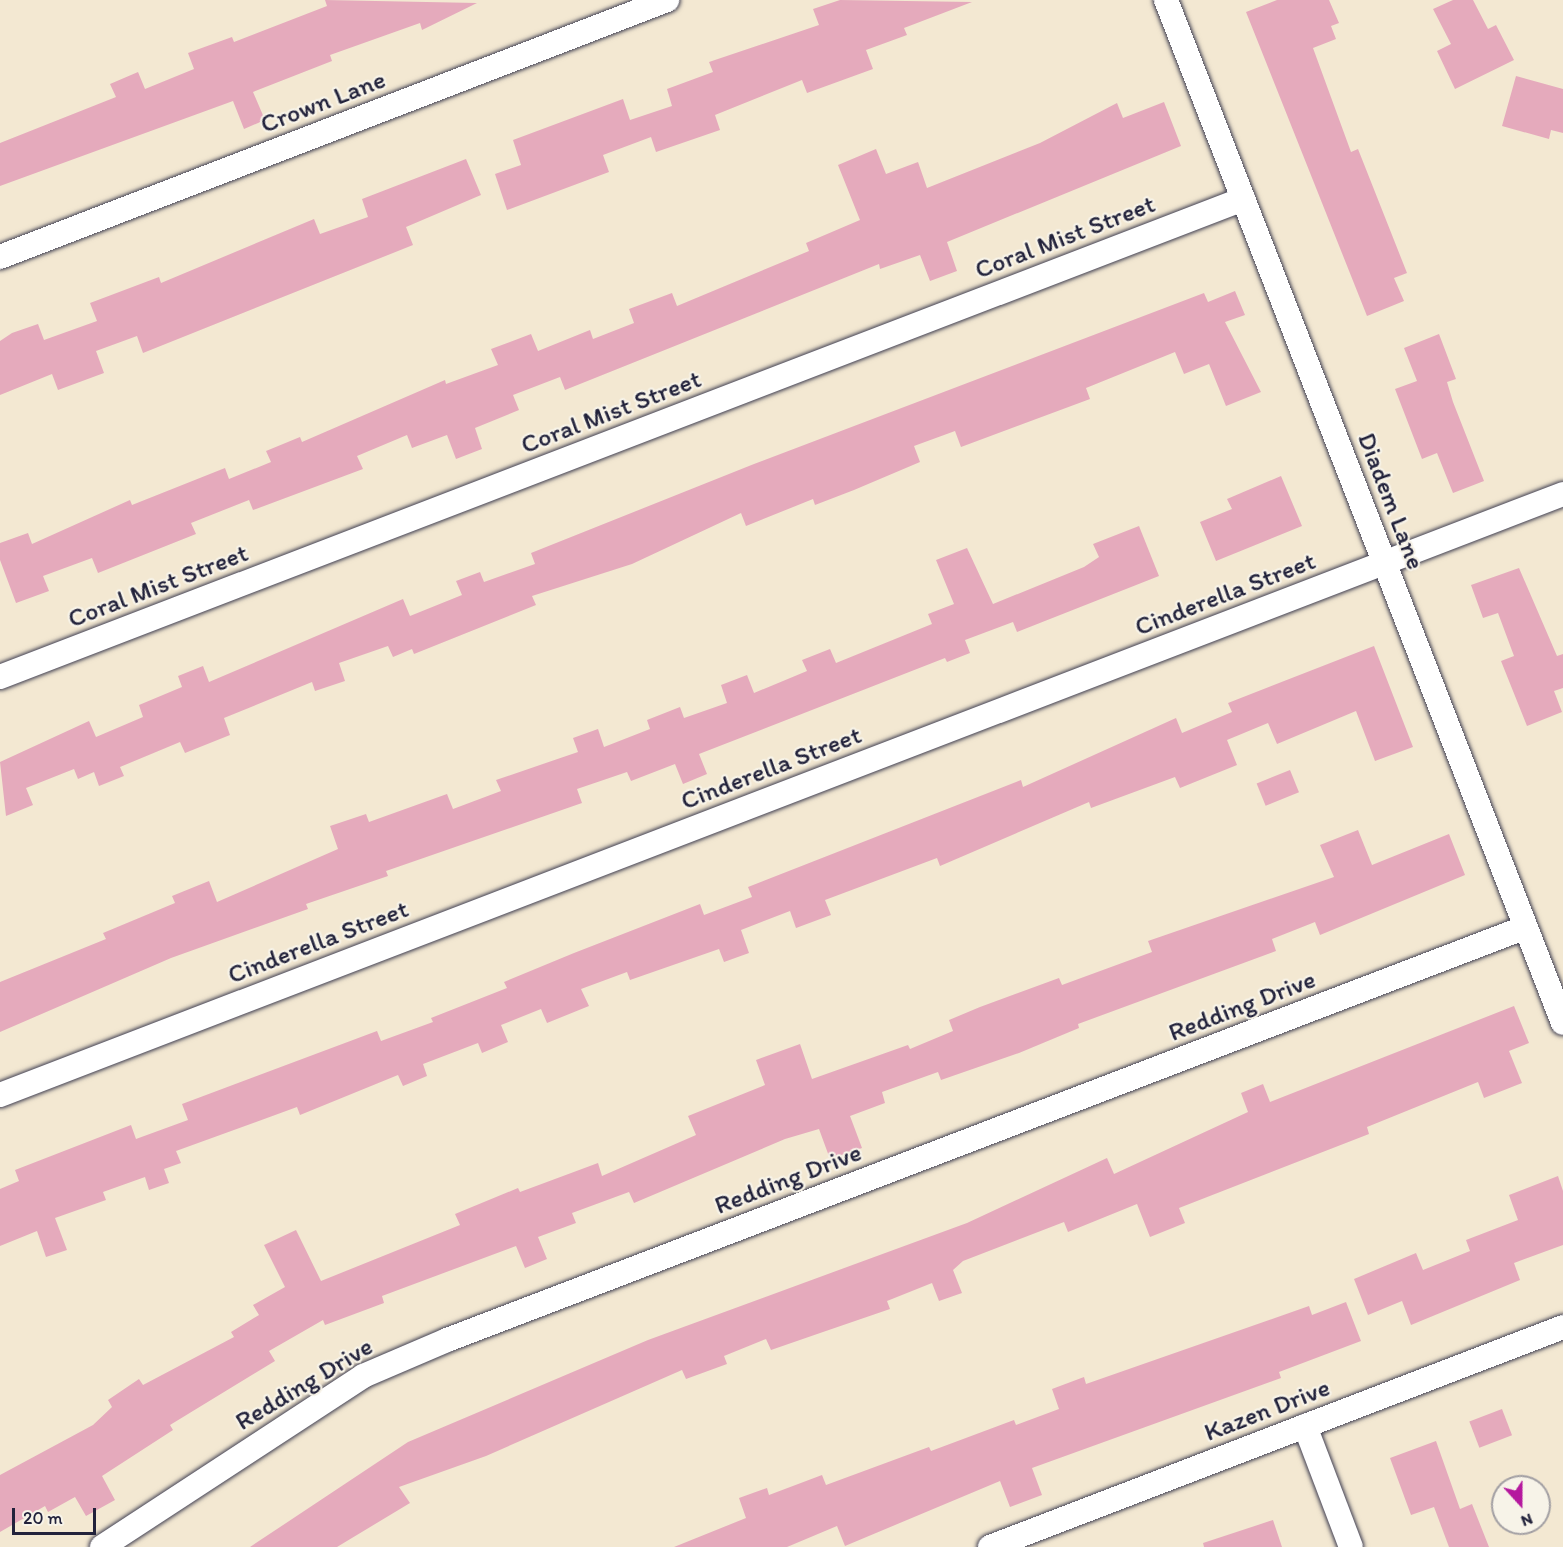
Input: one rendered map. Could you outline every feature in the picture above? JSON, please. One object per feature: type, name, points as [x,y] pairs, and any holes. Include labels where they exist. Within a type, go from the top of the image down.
[{"type":"street","name":"Crown Lane","points":[[0,257],[667,0]]},
{"type":"street","name":"Diadem Lane","points":[[1166,0],[1563,1023]]},
{"type":"street","name":"Coral Mist Street","points":[[0,677],[1243,199]]},
{"type":"street","name":"Cinderella Street","points":[[0,1095],[1563,494]]},
{"type":"street","name":"Redding Drive","points":[[102,1547],[363,1376],[416,1353],[1526,927]]},
{"type":"street","name":"Kazen Drive","points":[[990,1547],[1563,1326]]},
{"type":"street","points":[[1305,1426],[1351,1547]]},
{"type":"building","points":[[325,0],[477,3],[422,30],[420,23],[330,55],[332,61],[253,92],[265,120],[244,129],[233,101],[0,186],[0,143],[116,97],[110,84],[138,72],[145,89],[194,69],[188,53],[232,37],[234,42],[327,6]]},
{"type":"building","points":[[840,0],[972,2],[904,28],[907,35],[866,50],[873,69],[807,93],[802,80],[715,115],[720,130],[656,152],[651,137],[603,155],[609,172],[507,210],[495,174],[521,165],[513,140],[623,99],[630,120],[672,106],[667,89],[713,72],[709,62],[819,25],[813,9]]},
{"type":"building","points":[[1277,0],[1329,0],[1339,23],[1331,26],[1336,39],[1313,48],[1351,152],[1358,149],[1407,273],[1394,278],[1404,301],[1367,316],[1246,12]]},
{"type":"building","points":[[1453,0],[1473,0],[1488,29],[1496,25],[1514,60],[1455,89],[1437,51],[1451,44],[1433,9]]},
{"type":"building","points":[[1516,76],[1563,89],[1563,133],[1551,130],[1549,139],[1502,126]]},
{"type":"building","points":[[1164,102],[1181,146],[947,242],[957,271],[930,281],[920,255],[880,269],[879,264],[565,390],[560,377],[513,395],[519,410],[475,428],[482,449],[456,459],[447,435],[412,448],[407,435],[357,456],[363,469],[253,510],[249,500],[191,523],[196,534],[98,573],[92,558],[43,576],[49,591],[16,603],[0,560],[0,543],[28,533],[32,544],[130,500],[132,505],[225,468],[229,479],[271,462],[266,451],[300,437],[302,442],[445,380],[446,384],[498,365],[491,349],[531,334],[538,351],[590,330],[593,339],[634,323],[629,309],[672,293],[677,306],[809,251],[806,243],[860,220],[838,165],[876,149],[886,174],[918,162],[927,188],[1040,143],[1117,103],[1123,118]]},
{"type":"building","points":[[466,159],[481,195],[406,227],[413,245],[143,353],[137,336],[96,351],[104,373],[58,390],[52,374],[0,395],[0,341],[12,333],[38,324],[44,340],[97,321],[90,303],[159,277],[161,283],[314,219],[320,234],[368,217],[362,199]]},
{"type":"building","points":[[1235,291],[1245,315],[1225,322],[1261,392],[1226,406],[1209,364],[1184,374],[1175,352],[1086,388],[1090,399],[961,447],[955,431],[914,446],[920,462],[815,505],[813,499],[746,526],[741,513],[632,564],[532,596],[536,605],[414,654],[412,649],[393,657],[388,646],[339,663],[345,681],[315,691],[312,682],[224,718],[230,735],[185,753],[180,742],[120,767],[124,776],[99,786],[94,772],[78,779],[74,769],[26,788],[33,805],[6,816],[0,762],[89,721],[96,737],[143,717],[139,705],[182,687],[178,676],[203,666],[209,682],[403,599],[410,616],[462,595],[456,581],[480,572],[484,582],[535,564],[531,553],[754,464],[1204,293],[1208,302]]},
{"type":"building","points":[[1439,334],[1456,379],[1447,382],[1453,402],[1484,481],[1453,493],[1437,453],[1422,459],[1395,389],[1417,381],[1404,348]]},
{"type":"building","points":[[1281,476],[1302,526],[1216,561],[1200,522],[1232,509],[1227,499]]},
{"type":"building","points":[[1139,526],[1159,576],[1017,632],[1013,622],[965,640],[970,653],[947,662],[945,658],[699,754],[707,774],[683,784],[675,764],[631,781],[627,772],[577,789],[582,803],[386,871],[388,876],[306,904],[308,909],[171,958],[0,1032],[0,982],[106,939],[103,933],[175,903],[172,896],[209,881],[217,902],[338,849],[330,826],[366,814],[369,822],[447,794],[453,809],[501,791],[496,780],[578,752],[573,738],[598,729],[604,747],[650,729],[647,720],[680,707],[684,718],[727,703],[721,685],[747,675],[754,693],[807,671],[802,660],[830,649],[836,663],[932,624],[928,614],[954,604],[936,560],[967,548],[993,604],[1084,567],[1099,557],[1093,544]]},
{"type":"building","points":[[1519,568],[1557,656],[1563,654],[1563,688],[1554,691],[1562,712],[1527,726],[1501,661],[1514,656],[1498,613],[1483,618],[1471,585]]},
{"type":"building","points":[[1374,646],[1413,747],[1375,761],[1356,711],[1277,744],[1268,723],[1227,740],[1237,765],[1180,788],[1175,777],[1091,808],[1089,802],[940,866],[937,858],[825,900],[831,915],[796,928],[790,911],[741,930],[749,953],[724,962],[719,949],[630,980],[627,972],[581,989],[589,1006],[547,1023],[541,1009],[501,1025],[508,1042],[482,1053],[478,1043],[423,1064],[427,1076],[403,1086],[398,1075],[300,1115],[297,1107],[176,1151],[181,1163],[164,1169],[169,1183],[149,1190],[145,1177],[103,1192],[106,1200],[55,1218],[67,1250],[46,1257],[37,1231],[0,1246],[0,1189],[19,1181],[15,1170],[131,1125],[136,1139],[188,1120],[182,1104],[377,1031],[381,1041],[433,1022],[431,1018],[507,988],[504,982],[574,953],[700,904],[704,915],[752,897],[748,887],[1021,780],[1023,787],[1176,718],[1182,733],[1232,712],[1228,703]]},
{"type":"building","points":[[1290,770],[1299,792],[1266,806],[1257,783]]},
{"type":"building","points":[[1358,830],[1372,865],[1449,834],[1465,875],[1320,935],[1315,922],[1272,939],[1276,951],[1078,1024],[1079,1028],[1019,1053],[941,1080],[938,1072],[882,1092],[885,1103],[850,1116],[862,1148],[830,1159],[819,1129],[785,1139],[634,1203],[629,1192],[572,1213],[576,1223],[538,1237],[547,1259],[525,1268],[516,1246],[382,1296],[384,1303],[325,1325],[323,1320],[269,1351],[275,1361],[170,1425],[173,1430],[102,1476],[115,1500],[86,1516],[75,1497],[48,1512],[45,1506],[0,1532],[0,1475],[93,1425],[112,1407],[108,1400],[139,1379],[143,1385],[234,1337],[231,1332],[259,1315],[253,1305],[285,1287],[264,1245],[296,1230],[321,1281],[460,1225],[455,1214],[518,1188],[520,1192],[598,1163],[602,1176],[696,1135],[688,1116],[765,1085],[756,1060],[800,1044],[812,1079],[908,1045],[910,1049],[953,1031],[949,1020],[980,1007],[1059,978],[1062,985],[1152,952],[1148,941],[1334,877],[1320,845]]},
{"type":"building","points":[[1514,1006],[1529,1043],[1509,1051],[1522,1083],[1484,1098],[1478,1082],[1367,1127],[1369,1134],[1179,1208],[1185,1223],[1150,1237],[1137,1204],[1068,1232],[1064,1222],[963,1261],[953,1270],[962,1293],[939,1301],[932,1283],[887,1301],[890,1309],[771,1350],[766,1339],[724,1356],[727,1364],[686,1379],[682,1370],[486,1456],[399,1487],[410,1503],[337,1547],[250,1547],[408,1442],[648,1340],[967,1223],[1107,1158],[1114,1174],[1248,1112],[1241,1093],[1263,1084],[1270,1102]]},
{"type":"building","points":[[1558,1176],[1563,1191],[1563,1245],[1514,1263],[1520,1280],[1411,1325],[1402,1301],[1368,1315],[1354,1279],[1416,1253],[1423,1270],[1470,1251],[1466,1240],[1518,1220],[1509,1195]]},
{"type":"building","points":[[1346,1302],[1361,1341],[1279,1372],[1281,1378],[1032,1468],[1042,1495],[1010,1507],[1000,1481],[845,1546],[837,1526],[787,1547],[674,1547],[746,1518],[739,1498],[767,1488],[769,1495],[822,1475],[826,1485],[929,1447],[931,1451],[1014,1420],[1016,1425],[1059,1409],[1052,1389],[1084,1377],[1086,1384],[1309,1306],[1312,1315]]},
{"type":"building","points":[[1502,1409],[1512,1435],[1479,1448],[1469,1422]]},
{"type":"building","points":[[1436,1441],[1460,1509],[1472,1504],[1489,1547],[1449,1547],[1434,1507],[1411,1515],[1390,1458]]},
{"type":"building","points":[[1273,1520],[1282,1547],[1204,1547],[1203,1543]]}]
